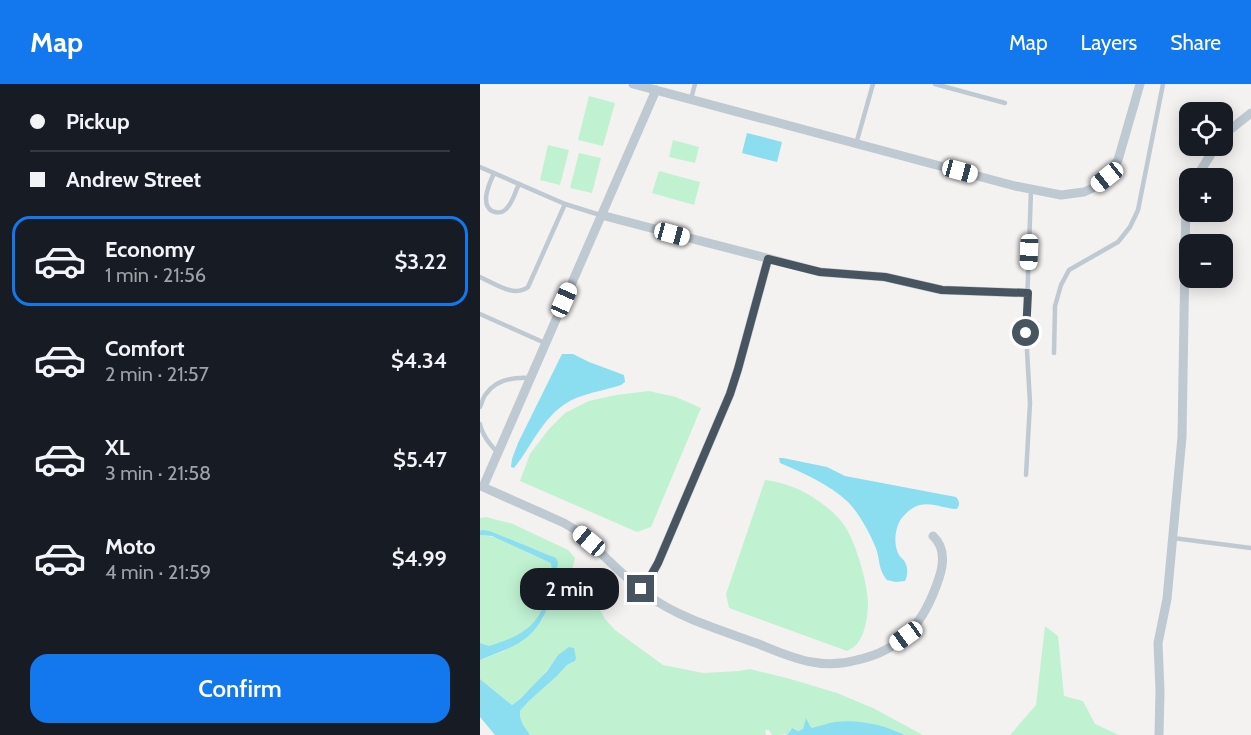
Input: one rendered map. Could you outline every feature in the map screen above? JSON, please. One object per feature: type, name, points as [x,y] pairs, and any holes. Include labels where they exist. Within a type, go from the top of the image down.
[{"type":"street","points":[[633,84],[1032,190],[1061,195],[1084,192],[1097,186],[1107,177],[1118,160],[1140,84]]},
{"type":"street","points":[[656,90],[498,452],[481,486],[574,529],[641,589],[682,615],[799,659],[822,663],[850,662],[866,658],[882,652],[906,636],[924,613],[941,571],[942,548],[933,536]]},
{"type":"street","points":[[1233,127],[1251,113]]},
{"type":"street","points":[[601,215],[820,272],[885,277],[942,290],[1028,293]]},
{"type":"street","points":[[1159,735],[1158,643],[1167,599],[1182,437],[1186,222]]},
{"type":"street","points":[[641,589],[658,563],[730,394],[768,259]]},
{"type":"lane","points":[[690,99],[695,84]]},
{"type":"lane","points":[[856,144],[873,84]]},
{"type":"lane","points":[[935,84],[1005,103]]},
{"type":"lane","points":[[1054,353],[1056,306],[1061,285],[1069,270],[1118,242],[1130,227],[1138,210],[1163,84]]},
{"type":"lane","points":[[480,167],[565,204],[601,215]]},
{"type":"lane","points":[[494,173],[483,198],[486,207],[494,212],[499,213],[507,209],[519,184]]},
{"type":"lane","points":[[1026,475],[1030,403],[1026,333],[1032,190]]},
{"type":"lane","points":[[480,277],[510,290],[524,290],[530,283],[565,204]]},
{"type":"lane","points":[[480,314],[545,343]]},
{"type":"lane","points":[[480,407],[486,393],[500,381],[518,377],[530,378]]},
{"type":"lane","points":[[480,424],[480,428],[498,452]]},
{"type":"lane","points":[[1173,538],[1251,548]]},
{"type":"green space","points":[[589,96],[615,103],[603,146],[578,140]]},
{"type":"green space","points":[[673,140],[699,147],[695,163],[669,157]]},
{"type":"green space","points":[[548,145],[569,150],[560,185],[540,180]]},
{"type":"green space","points":[[579,153],[601,158],[592,193],[570,188]]},
{"type":"green space","points":[[659,171],[700,182],[694,205],[652,193]]},
{"type":"green space","points":[[649,391],[676,397],[701,408],[651,527],[637,532],[520,481],[530,454],[565,413],[589,401]]},
{"type":"green space","points":[[765,480],[796,488],[816,499],[841,521],[851,537],[863,572],[868,608],[861,637],[855,646],[847,651],[729,608],[726,594]]},
{"type":"green space","points":[[486,517],[513,524],[568,550],[575,558],[571,575],[596,602],[605,619],[615,630],[663,665],[703,673],[750,669],[787,678],[837,693],[873,708],[923,735],[905,735],[865,723],[837,722],[812,728],[806,719],[803,729],[776,735],[765,730],[766,735],[530,735],[523,726],[520,711],[567,665],[575,661],[558,655],[537,682],[512,705],[480,679],[480,660],[504,651],[543,619],[556,558],[490,531],[480,531],[480,518]]},
{"type":"green space","points":[[480,535],[507,541],[552,563],[545,603],[535,622],[511,639],[489,647],[480,643]]},
{"type":"green space","points":[[1045,626],[1058,636],[1064,696],[1083,701],[1095,724],[1119,735],[1010,735],[1036,705]]},
{"type":"water","points":[[747,133],[782,142],[777,162],[742,153]]},
{"type":"water","points":[[562,354],[573,354],[624,375],[625,382],[576,398],[565,404],[540,429],[514,468],[511,467],[518,443]]},
{"type":"water","points":[[779,458],[827,467],[845,476],[956,497],[959,504],[957,509],[930,504],[920,505],[901,519],[897,527],[895,542],[899,555],[906,564],[907,576],[905,581],[887,580],[870,535],[852,506],[824,484],[780,463]]},
{"type":"water","points":[[482,530],[490,531],[556,558],[558,562],[549,603],[534,631],[515,645],[480,660],[480,643],[489,646],[511,638],[535,621],[545,603],[552,570],[551,563],[492,536],[480,535]]},
{"type":"water","points":[[569,647],[574,648],[575,661],[567,665],[520,711],[523,725],[530,735],[495,735],[480,717],[480,679],[512,705],[547,671],[558,655]]},
{"type":"water","points":[[806,718],[812,728],[835,722],[853,721],[889,728],[905,735],[786,735],[792,728],[798,731],[803,729]]},
{"type":"route","points":[[641,589],[658,563],[730,394],[768,259],[820,272],[885,277],[942,290],[1028,293],[1026,333]]}]
